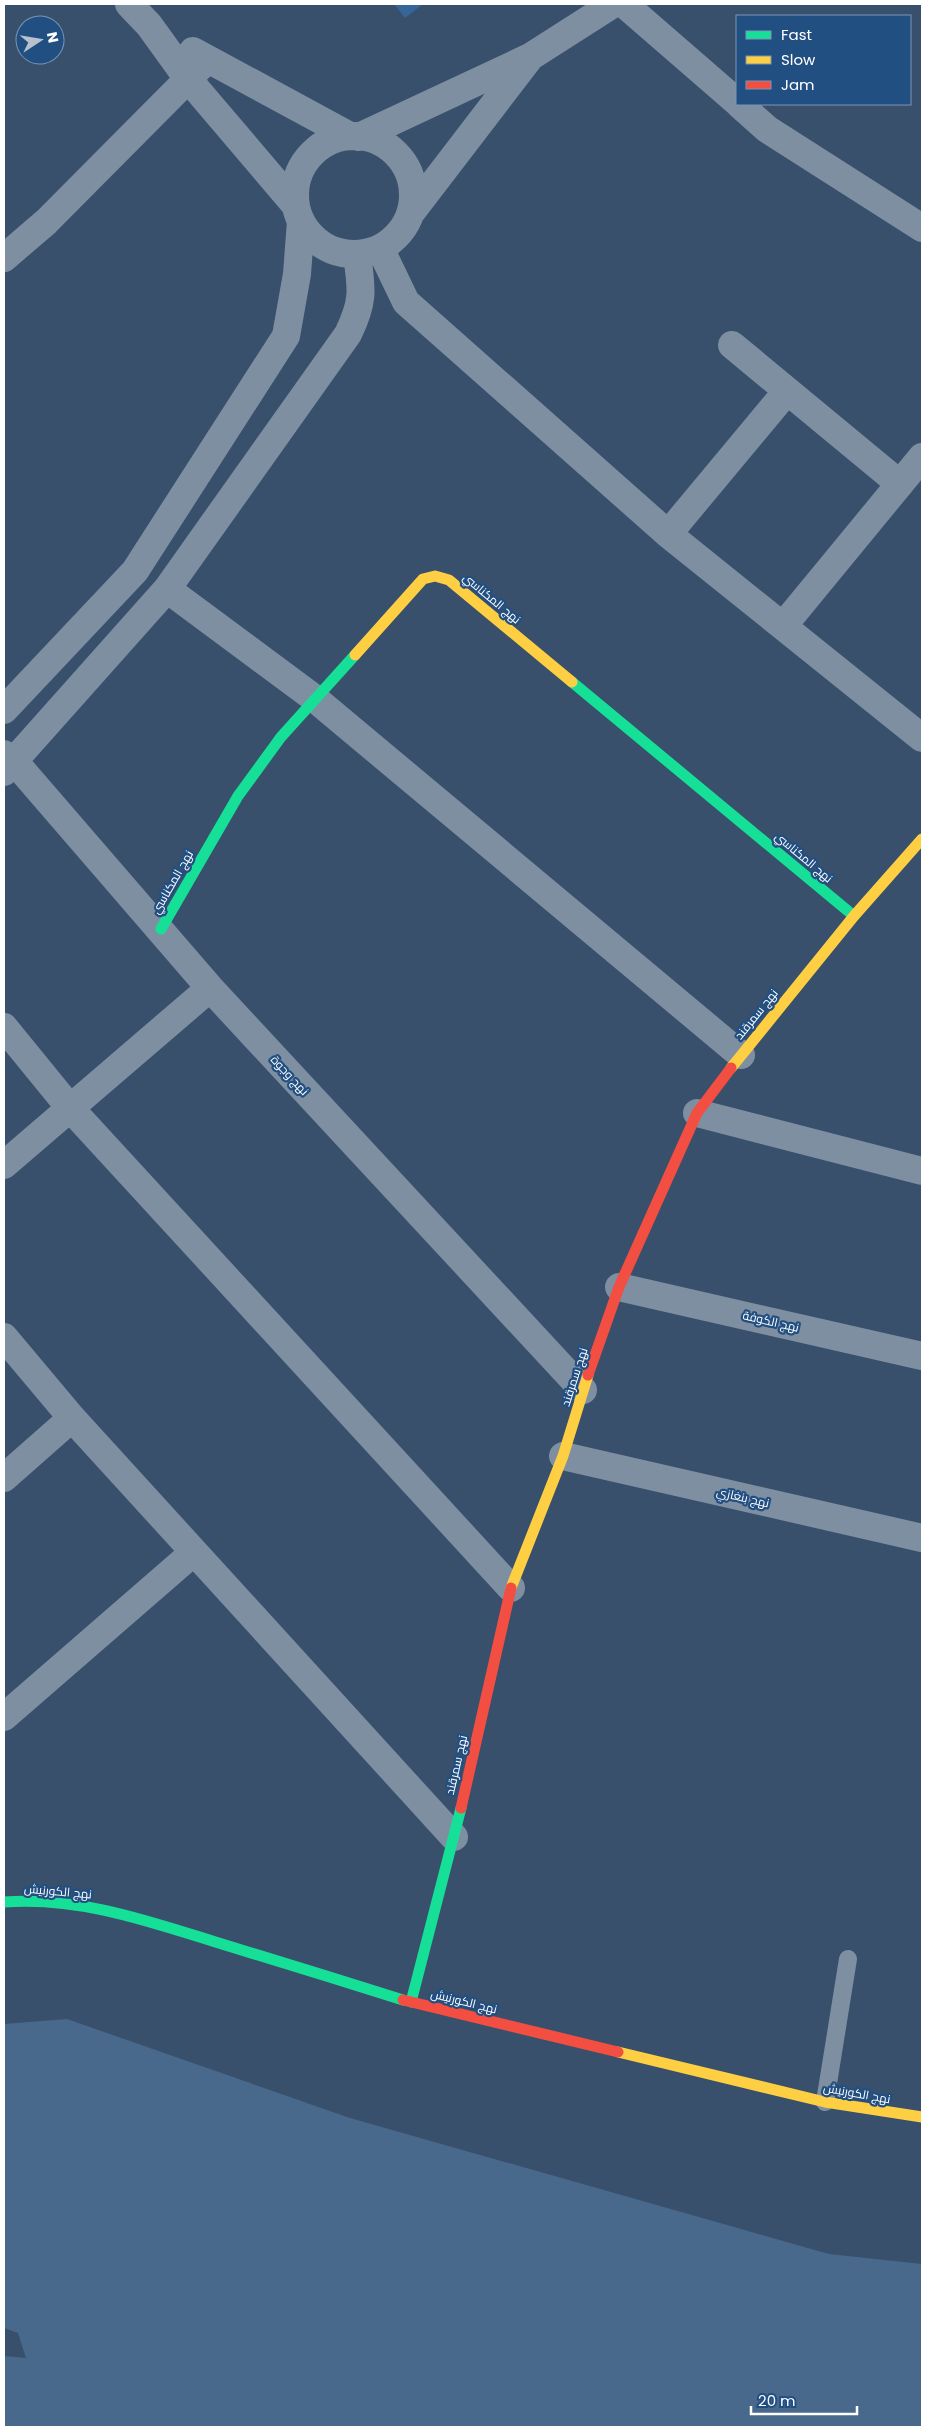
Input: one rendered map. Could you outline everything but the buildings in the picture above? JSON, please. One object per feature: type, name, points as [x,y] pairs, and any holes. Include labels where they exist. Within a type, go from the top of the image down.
[{"type":"street","points":[[129,4],[149,25],[188,79],[298,214],[315,240],[335,252],[368,252],[398,235],[410,214],[530,57]]},
{"type":"street","points":[[4,710],[135,571],[286,336],[297,274],[298,214],[295,199],[298,176],[309,156],[328,142],[354,137],[530,57],[613,4]]},
{"type":"street","points":[[624,4],[736,101]]},
{"type":"street","points":[[149,25],[207,60],[354,137],[373,139],[393,150],[407,169],[413,192],[410,214]]},
{"type":"street","points":[[4,258],[46,222],[207,60]]},
{"type":"street","points":[[740,105],[767,129],[922,228]]},
{"type":"street","points":[[368,252],[406,302],[668,534],[922,738]]},
{"type":"street","points":[[7,762],[167,589],[348,334],[358,313],[368,252]]},
{"type":"street","points":[[732,345],[900,484]]},
{"type":"street","points":[[668,534],[787,391]]},
{"type":"street","points":[[783,626],[922,457]]},
{"type":"street","name":"نهج المكناسي","points":[[161,929],[238,796],[281,737],[314,698],[423,579],[435,576],[449,580],[854,916]]},
{"type":"street","points":[[167,589],[314,698],[741,1054]]},
{"type":"street","name":"نهج وجوة","points":[[7,762],[161,929],[210,988],[583,1390]]},
{"type":"street","name":"نهج سمرقند","points":[[411,2002],[454,1837],[511,1588],[563,1456],[583,1390],[619,1287],[697,1113],[741,1054],[854,916],[922,839]]},
{"type":"street","points":[[4,1165],[210,988]]},
{"type":"street","points":[[4,1027],[70,1108],[511,1588]]},
{"type":"street","points":[[697,1113],[922,1171]]},
{"type":"street","name":"نهج الكوفة","points":[[619,1287],[922,1356]]},
{"type":"street","points":[[4,1338],[72,1418],[454,1837]]},
{"type":"street","points":[[4,1478],[72,1418]]},
{"type":"street","name":"نهج بنغازي","points":[[563,1456],[922,1538]]},
{"type":"street","points":[[4,1717],[194,1552]]},
{"type":"street","name":"نهج الكورنيش","points":[[4,1902],[30,1900],[85,1905],[162,1926],[411,2002],[825,2102],[922,2117]]},
{"type":"lane","points":[[825,2102],[848,1960]]},
{"type":"shaded area","points":[[394,4],[423,4],[405,18]]},
{"type":"shaded area","points":[[67,2019],[350,2118],[829,2254],[922,2264],[922,2427],[4,2427],[4,2356],[26,2358],[18,2333],[4,2328],[4,2024]]},
{"type":"traffic: fast","points":[[161,929],[238,796],[281,737],[355,655]]},
{"type":"traffic: fast","points":[[572,682],[854,916]]},
{"type":"traffic: fast","points":[[411,2002],[461,1808]]},
{"type":"traffic: fast","points":[[4,1902],[60,1903],[115,1912],[403,2000]]},
{"type":"traffic: slow","points":[[355,655],[423,579],[435,576],[449,580],[572,682]]},
{"type":"traffic: slow","points":[[731,1068],[854,916],[922,839]]},
{"type":"traffic: slow","points":[[511,1588],[563,1456],[588,1375]]},
{"type":"traffic: slow","points":[[618,2052],[825,2102],[922,2117]]},
{"type":"traffic: jam","points":[[588,1375],[619,1287],[697,1113],[731,1068]]},
{"type":"traffic: jam","points":[[461,1808],[511,1588]]},
{"type":"traffic: jam","points":[[403,2000],[618,2052]]}]
